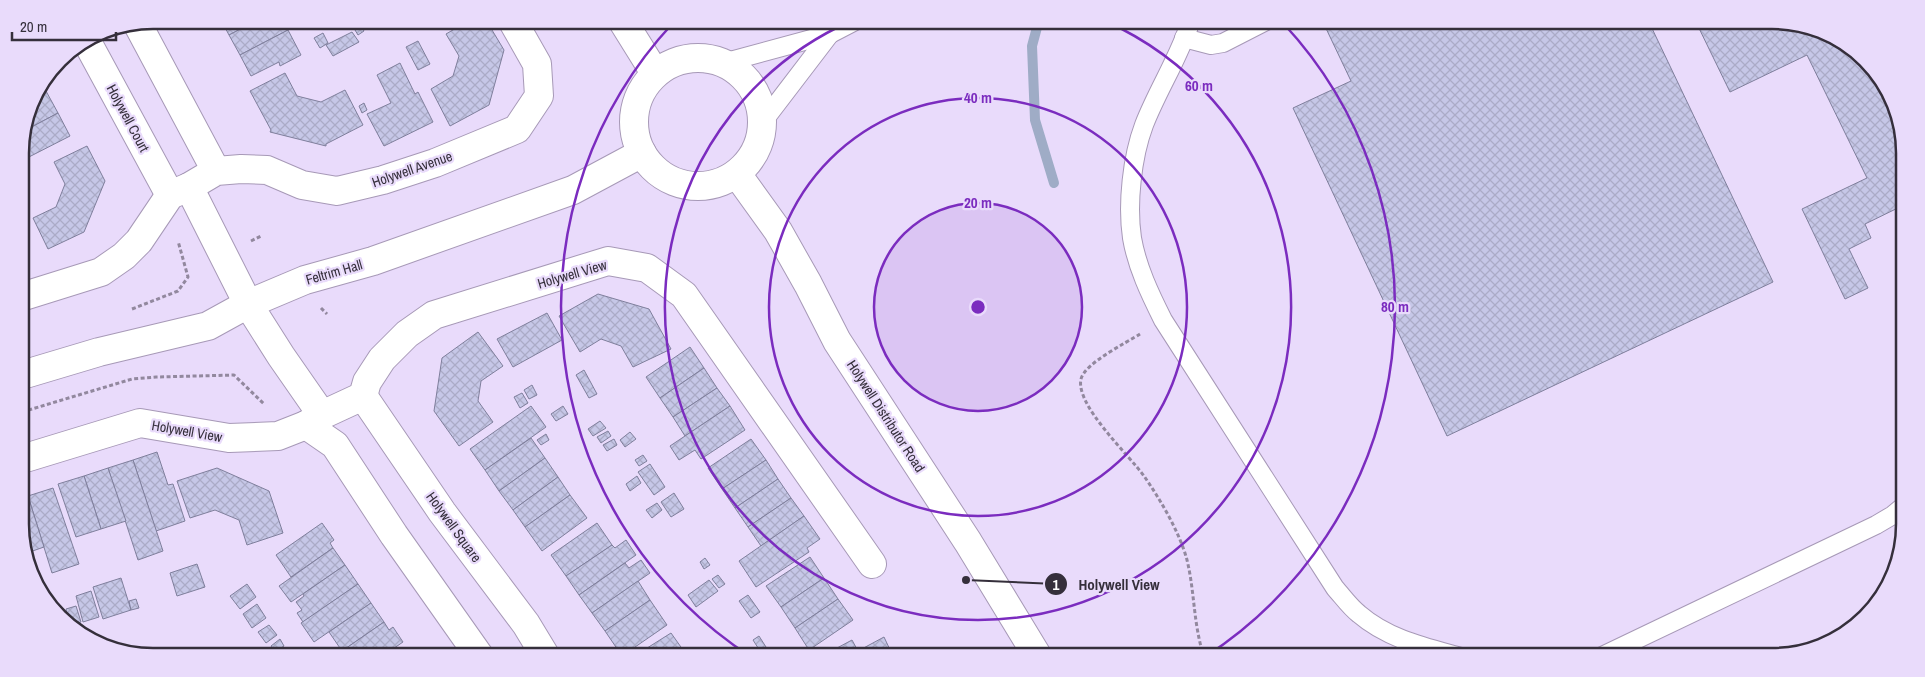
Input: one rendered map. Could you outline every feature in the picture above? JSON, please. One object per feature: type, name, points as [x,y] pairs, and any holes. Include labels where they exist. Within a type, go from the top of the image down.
[{"type":"street","name":"Holywell Avenue","points":[[29,295],[101,272],[116,262],[139,240],[180,191],[216,170],[241,168],[267,170],[302,186],[337,191],[384,180],[434,163],[517,128],[539,96],[537,64],[517,29]]},
{"type":"street","points":[[628,29],[655,74]]},
{"type":"street","points":[[141,30],[216,170]]},
{"type":"street","name":"Holywell Court","points":[[90,46],[180,191]]},
{"type":"street","points":[[687,58],[706,58],[723,62],[739,72],[751,86],[760,103],[762,123],[759,142],[750,159],[737,174],[721,182],[703,186],[685,185],[667,179],[653,168],[642,153],[636,140],[634,111],[638,97],[655,74],[670,64],[687,58]]},
{"type":"street","name":"Feltrim Hall","points":[[29,373],[99,352],[208,326],[248,304],[305,280],[373,261],[573,190],[642,153]]},
{"type":"street","name":"Holywell Distributor Road","points":[[737,174],[778,230],[808,284],[836,341],[968,542],[1033,648]]},
{"type":"street","points":[[180,191],[281,356],[314,420],[334,445],[474,648]]},
{"type":"street","name":"Holywell View","points":[[29,457],[140,423],[229,438],[278,436],[363,396],[368,382],[382,359],[407,334],[434,315],[608,261],[646,268],[684,296],[872,564]]},
{"type":"street","name":"Holywell Square","points":[[363,396],[442,512],[526,624],[541,648]]},
{"type":"lane","points":[[723,62],[830,34],[839,29]]},
{"type":"lane","points":[[1188,29],[1144,126],[1134,164],[1131,200],[1132,238],[1141,272],[1151,298],[1163,320],[1335,588],[1358,614],[1380,629],[1404,641],[1429,648]]},
{"type":"lane","points":[[1184,38],[1211,45],[1223,43],[1250,29]]},
{"type":"lane","points":[[762,123],[830,34]]},
{"type":"lane","points":[[1619,648],[1876,525],[1896,511]]},
{"type":"path","points":[[248,242],[261,236]]},
{"type":"path","points":[[125,311],[178,291],[188,277],[178,238]]},
{"type":"path","points":[[1147,330],[1089,367],[1081,380],[1081,389],[1093,414],[1144,476],[1181,543],[1189,571],[1194,621],[1202,648]]},
{"type":"path","points":[[29,410],[132,379],[234,375],[270,411]]},
{"type":"building","points":[[226,29],[241,29],[229,35]]},
{"type":"building","points":[[241,29],[288,30],[240,55],[229,35]]},
{"type":"building","points":[[363,29],[364,31],[358,35],[355,30]]},
{"type":"building","points":[[455,29],[491,29],[504,50],[489,105],[450,126],[431,89],[453,76],[459,56],[446,34]]},
{"type":"building","points":[[1326,29],[1652,29],[1773,282],[1447,436],[1293,108],[1351,81]]},
{"type":"building","points":[[1699,29],[1780,29],[1812,35],[1848,54],[1871,77],[1887,105],[1895,136],[1896,209],[1865,224],[1871,238],[1849,249],[1868,288],[1845,299],[1802,209],[1867,178],[1807,55],[1730,92]]},
{"type":"building","points":[[288,30],[301,55],[280,66],[279,62],[251,76],[240,55]]},
{"type":"building","points":[[352,32],[359,42],[333,56],[326,45]]},
{"type":"building","points":[[323,33],[328,43],[320,48],[314,38]]},
{"type":"building","points":[[418,41],[430,64],[418,70],[406,47]]},
{"type":"building","points":[[400,63],[415,94],[418,92],[433,122],[384,146],[367,114],[391,103],[377,75]]},
{"type":"building","points":[[285,73],[297,96],[321,102],[345,90],[363,125],[326,144],[326,146],[270,132],[271,130],[250,91]]},
{"type":"building","points":[[46,91],[58,113],[32,127],[38,105]]},
{"type":"building","points":[[364,103],[367,110],[362,113],[359,106]]},
{"type":"building","points":[[58,113],[70,136],[29,157],[32,127]]},
{"type":"building","points":[[87,146],[105,181],[84,232],[48,249],[33,218],[56,207],[65,184],[54,162]]},
{"type":"building","points":[[598,294],[649,309],[671,349],[633,367],[621,346],[601,339],[580,352],[559,316]]},
{"type":"building","points":[[547,313],[562,340],[513,367],[497,339]]},
{"type":"building","points":[[478,332],[503,366],[481,381],[478,401],[493,422],[459,446],[434,411],[442,358]]},
{"type":"building","points":[[690,347],[704,368],[660,398],[646,377]]},
{"type":"building","points":[[704,368],[717,388],[673,417],[660,398]]},
{"type":"building","points":[[584,370],[597,394],[589,398],[576,375]]},
{"type":"building","points":[[532,385],[537,395],[529,399],[524,390]]},
{"type":"building","points":[[717,388],[730,406],[685,436],[673,417]]},
{"type":"building","points":[[522,393],[528,403],[520,408],[514,397]]},
{"type":"building","points":[[531,406],[546,427],[485,470],[470,449]]},
{"type":"building","points":[[563,406],[568,414],[556,421],[551,414]]},
{"type":"building","points":[[730,406],[745,430],[701,459],[695,450],[679,460],[670,446]]},
{"type":"building","points":[[600,421],[606,428],[593,436],[588,429]]},
{"type":"building","points":[[608,431],[611,436],[601,443],[597,437]]},
{"type":"building","points":[[630,432],[636,439],[625,447],[620,440]]},
{"type":"building","points":[[546,434],[549,440],[541,445],[537,440]]},
{"type":"building","points":[[531,438],[545,458],[499,491],[485,470]]},
{"type":"building","points":[[614,439],[617,445],[607,451],[603,445]]},
{"type":"building","points":[[751,439],[766,460],[722,489],[708,468]]},
{"type":"building","points":[[157,452],[168,485],[173,484],[185,521],[156,531],[133,460]]},
{"type":"building","points":[[643,455],[647,461],[639,466],[635,460]]},
{"type":"building","points":[[545,458],[558,477],[513,510],[499,491]]},
{"type":"building","points":[[133,460],[163,551],[138,560],[108,468]]},
{"type":"building","points":[[766,460],[778,479],[735,508],[722,489]]},
{"type":"building","points":[[650,464],[665,487],[654,495],[638,472]]},
{"type":"building","points":[[108,468],[126,521],[101,529],[84,476]]},
{"type":"building","points":[[217,468],[269,491],[283,533],[247,545],[239,520],[215,510],[190,518],[177,481]]},
{"type":"building","points":[[84,476],[101,529],[76,537],[58,484]]},
{"type":"building","points":[[637,476],[641,483],[630,491],[626,484]]},
{"type":"building","points":[[558,477],[570,495],[525,527],[513,510]]},
{"type":"building","points":[[778,479],[791,498],[748,527],[735,508]]},
{"type":"building","points":[[53,488],[79,564],[52,573],[29,496]]},
{"type":"building","points":[[674,493],[684,509],[671,517],[661,502]]},
{"type":"building","points":[[570,495],[587,518],[542,551],[525,527]]},
{"type":"building","points":[[791,498],[804,516],[761,546],[748,527]]},
{"type":"building","points":[[29,499],[44,547],[32,551],[29,532]]},
{"type":"building","points":[[657,503],[662,510],[652,518],[646,510]]},
{"type":"building","points":[[804,516],[820,539],[807,548],[809,552],[756,587],[739,561]]},
{"type":"building","points":[[322,523],[334,540],[330,543],[333,548],[291,577],[276,555]]},
{"type":"building","points":[[597,523],[612,545],[566,576],[551,555]]},
{"type":"building","points":[[626,540],[636,555],[579,595],[566,576],[612,545],[615,548]]},
{"type":"building","points":[[333,548],[345,565],[291,602],[279,586]]},
{"type":"building","points":[[810,557],[824,578],[781,607],[766,586]]},
{"type":"building","points":[[705,558],[710,565],[704,569],[700,562]]},
{"type":"building","points":[[641,560],[650,573],[592,613],[579,595],[625,563],[629,568]]},
{"type":"building","points":[[197,564],[205,587],[177,596],[170,573]]},
{"type":"building","points":[[345,565],[358,584],[303,622],[297,613],[302,610],[296,602],[304,596],[303,594]]},
{"type":"building","points":[[718,575],[725,584],[719,588],[712,579]]},
{"type":"building","points":[[121,578],[131,610],[103,619],[93,587]]},
{"type":"building","points":[[824,578],[838,599],[795,628],[781,607]]},
{"type":"building","points":[[709,580],[718,591],[696,607],[688,595]]},
{"type":"building","points":[[638,581],[650,600],[605,631],[592,613]]},
{"type":"building","points":[[247,584],[256,597],[240,609],[230,596]]},
{"type":"building","points":[[358,584],[371,603],[314,642],[301,623]]},
{"type":"building","points":[[91,591],[99,617],[83,622],[76,596]]},
{"type":"building","points":[[748,595],[760,612],[751,618],[739,601]]},
{"type":"building","points":[[136,599],[139,608],[131,610],[129,601]]},
{"type":"building","points":[[838,599],[853,620],[812,648],[808,648],[795,628]]},
{"type":"building","points":[[650,600],[667,625],[634,648],[617,648],[605,631]]},
{"type":"building","points":[[371,603],[384,622],[346,648],[340,648],[329,632]]},
{"type":"building","points":[[257,604],[266,618],[252,628],[243,614]]},
{"type":"building","points":[[76,606],[81,622],[78,623],[71,618],[67,614],[66,609]]},
{"type":"building","points":[[384,622],[389,630],[393,627],[403,642],[394,648],[346,648]]},
{"type":"building","points":[[269,625],[277,635],[266,643],[258,632]]},
{"type":"building","points":[[671,633],[682,648],[647,648]]},
{"type":"building","points":[[759,636],[766,647],[758,648],[753,640]]},
{"type":"building","points":[[884,637],[889,648],[864,648]]},
{"type":"building","points":[[280,639],[284,646],[272,648],[271,646]]},
{"type":"building","points":[[852,640],[856,648],[837,648]]},
{"type":"waterway","points":[[1037,29],[1032,46],[1035,120],[1054,183]]},
{"type":"place","name":"Holywell View","points":[[966,580]]}]
